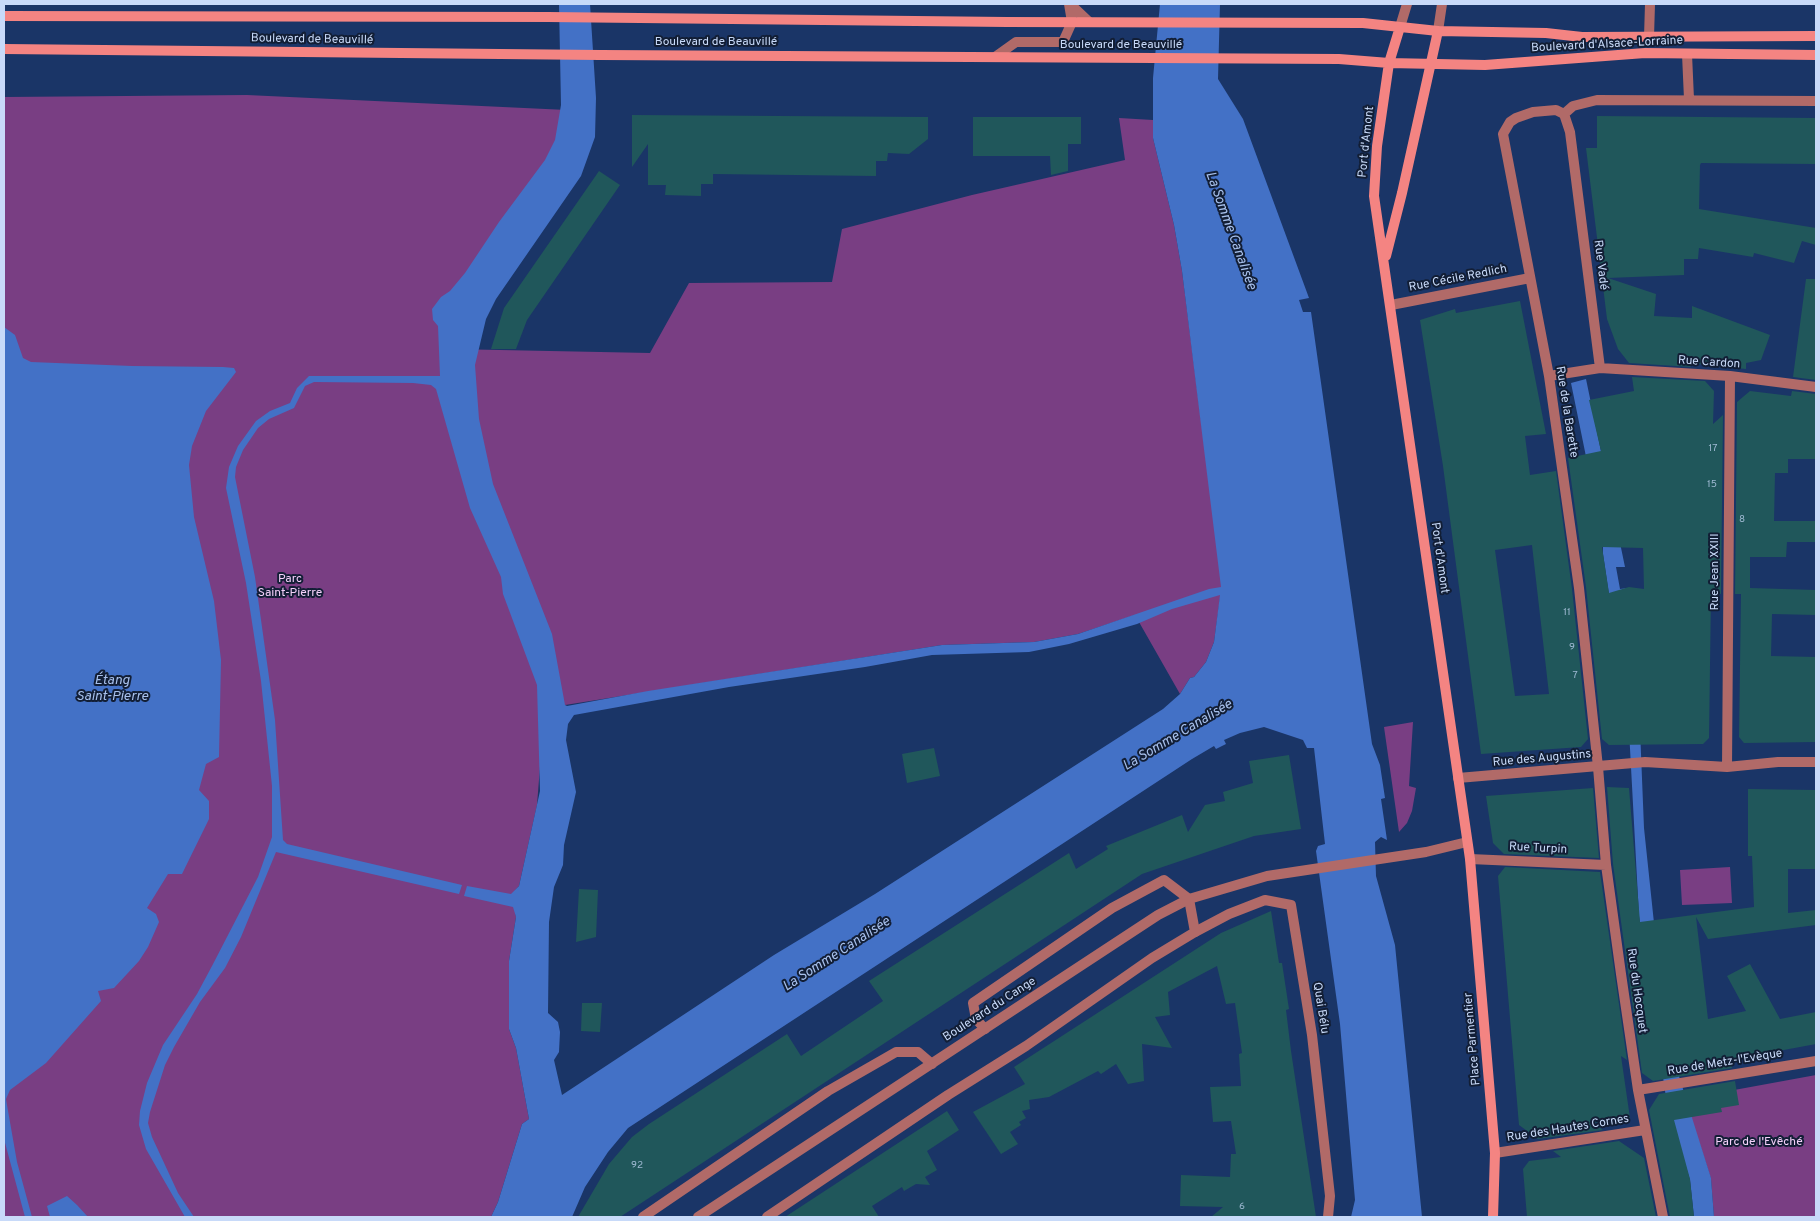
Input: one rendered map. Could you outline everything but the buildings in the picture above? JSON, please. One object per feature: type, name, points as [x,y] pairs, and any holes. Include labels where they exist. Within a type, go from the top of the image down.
[{"type":"main road","name":"Boulevard de Beauvillé","points":[[4,16],[548,17],[1363,23],[1438,31]]},
{"type":"main road","name":"Port d'Amont","points":[[1400,27],[1389,63],[1377,146],[1374,188],[1470,859]]},
{"type":"main road","name":"Port d'Amont","points":[[1384,261],[1417,129],[1429,64],[1438,31]]},
{"type":"main road","name":"Boulevard d'Alsace-Lorraine","points":[[1438,31],[1649,37],[1816,36]]},
{"type":"main road","name":"Boulevard de Beauvillé","points":[[4,49],[600,55],[1339,59],[1429,64]]},
{"type":"main road","name":"Boulevard d'Alsace-Lorraine","points":[[1429,64],[1485,65],[1580,57],[1687,54],[1816,55]]},
{"type":"main road","name":"Place Parmentier","points":[[1470,859],[1495,1153],[1493,1217]]},
{"type":"street","points":[[995,57],[1016,42],[1063,42],[1072,22],[1069,4]]},
{"type":"street","name":"Boulevard de Beauvillé","points":[[1069,4],[1088,22]]},
{"type":"street","points":[[1400,27],[1407,4]]},
{"type":"street","points":[[1438,31],[1442,4]]},
{"type":"street","points":[[1649,37],[1650,4]]},
{"type":"street","points":[[1687,54],[1689,100]]},
{"type":"street","points":[[1564,114],[1573,106],[1596,100],[1816,101]]},
{"type":"street","name":"Rue de la Barette","points":[[1564,114],[1556,110],[1533,112],[1510,122],[1503,134],[1548,376],[1579,588],[1598,766]]},
{"type":"street","name":"Rue Vadé","points":[[1564,114],[1570,132],[1600,368]]},
{"type":"street","name":"Rue Cécile Redlich","points":[[1391,305],[1530,278]]},
{"type":"street","points":[[1548,376],[1600,368]]},
{"type":"street","name":"Rue Cardon","points":[[1600,368],[1730,376],[1816,386]]},
{"type":"street","name":"Rue Jean XXIII","points":[[1727,767],[1730,376]]},
{"type":"street","name":"Rue des Augustins","points":[[1458,778],[1645,762],[1727,767]]},
{"type":"street","points":[[1727,767],[1778,762],[1816,762]]},
{"type":"street","name":"Rue du Hocquet","points":[[1598,766],[1606,865],[1638,1090],[1662,1217]]},
{"type":"street","name":"Boulevard du Cange","points":[[698,1217],[1158,915],[1189,899],[1267,876],[1426,852],[1467,842]]},
{"type":"street","name":"Rue Turpin","points":[[1470,859],[1606,865]]},
{"type":"street","points":[[767,1217],[948,1095],[1026,1046],[1152,958],[1195,932],[1189,899],[1164,880],[1112,908],[973,1003],[976,1019],[985,1029]]},
{"type":"street","name":"Quai Bélu","points":[[1195,932],[1229,914],[1265,900],[1291,905],[1313,1045],[1330,1196],[1328,1217]]},
{"type":"street","points":[[643,1217],[828,1091],[896,1052],[918,1052],[932,1064]]},
{"type":"street","name":"Rue de Metz-l'Evèque","points":[[1638,1090],[1816,1061]]},
{"type":"street","name":"Rue des Hautes Cornes","points":[[1495,1153],[1645,1130]]},
{"type":"green space","name":"Parc Saint-Pierre","points":[[247,95],[567,110],[561,153],[450,349],[650,353],[689,283],[832,282],[842,229],[972,195],[1125,160],[1119,118],[1153,120],[1153,138],[1174,225],[1182,271],[1222,584],[1214,642],[1206,662],[1194,677],[1190,678],[1180,694],[1135,615],[1078,634],[1034,642],[942,645],[565,705],[540,767],[537,805],[519,886],[512,894],[516,917],[509,961],[509,1029],[516,1048],[529,1119],[522,1124],[498,1202],[491,1217],[4,1217],[4,97]]},
{"type":"green space","points":[[1413,722],[1409,786],[1416,788],[1412,811],[1407,823],[1399,832],[1384,727]]},
{"type":"green space","points":[[1730,867],[1732,903],[1682,905],[1680,870]]},
{"type":"green space","name":"Parc de l'Evêché","points":[[1816,1075],[1816,1217],[1714,1217],[1711,1179],[1685,1099]]},
{"type":"water","name":"La Somme Canalisée","points":[[559,4],[590,4],[596,98],[595,137],[581,176],[496,299],[486,319],[475,365],[479,419],[493,484],[552,634],[565,705],[942,645],[1034,642],[1078,634],[1209,589],[1221,587],[1182,271],[1174,225],[1153,138],[1153,78],[1160,4],[1220,4],[1218,79],[1243,119],[1309,298],[1299,300],[1303,312],[1311,312],[1372,744],[1380,765],[1385,798],[1381,799],[1387,840],[1381,837],[1375,842],[1376,876],[1395,945],[1422,1217],[1351,1217],[1355,1200],[1340,1024],[1316,851],[1318,846],[1325,844],[1314,748],[1307,748],[1303,740],[1264,727],[1240,733],[1224,740],[1226,744],[1216,749],[1214,746],[1192,759],[628,1128],[608,1152],[585,1187],[572,1217],[491,1217],[498,1202],[522,1124],[529,1119],[516,1048],[509,1029],[509,961],[516,917],[513,907],[464,896],[467,886],[511,894],[519,886],[540,791],[537,685],[503,594],[501,577],[470,508],[436,389],[431,385],[413,383],[314,382],[305,386],[294,408],[269,419],[258,428],[243,450],[236,467],[235,477],[255,577],[275,720],[283,840],[287,844],[462,885],[459,894],[276,852],[241,937],[225,968],[200,1002],[165,1065],[150,1112],[148,1123],[152,1137],[178,1193],[194,1217],[185,1217],[146,1149],[139,1125],[140,1111],[147,1083],[163,1045],[197,994],[212,966],[258,877],[272,837],[272,786],[261,681],[246,583],[226,488],[229,467],[238,446],[256,421],[270,411],[290,403],[297,388],[309,376],[440,376],[438,326],[433,320],[432,309],[465,273],[499,222],[545,160],[555,140],[561,105]],"holes":[[[1220,595],[1214,642],[1206,662],[1194,677],[1190,678],[1180,694],[1163,709],[875,894],[774,955],[562,1095],[554,1060],[559,1052],[560,1032],[558,1022],[548,1013],[549,922],[554,887],[563,865],[564,845],[576,792],[566,740],[568,724],[574,715],[729,687],[932,655],[1029,652],[1069,644],[1137,624],[1172,609]]]},
{"type":"water","name":"Étang Saint-Pierre","points":[[4,327],[15,335],[23,358],[31,362],[223,367],[234,368],[236,372],[206,411],[192,446],[189,465],[194,517],[214,601],[221,660],[219,757],[206,764],[199,790],[209,801],[209,819],[182,874],[168,874],[147,908],[156,914],[159,922],[148,947],[139,961],[114,988],[98,991],[101,1001],[46,1063],[10,1090],[6,1099],[7,1105],[17,1162],[32,1217],[25,1217],[4,1139]]},
{"type":"water","points":[[1586,379],[1625,567],[1616,567],[1620,589],[1628,588],[1640,729],[1644,828],[1656,942],[1677,1070],[1711,1178],[1714,1217],[1694,1217],[1690,1180],[1667,1104],[1639,916],[1629,730],[1603,554],[1603,540],[1571,383]]},
{"type":"water","points":[[67,1196],[88,1217],[50,1217],[47,1206]]}]
